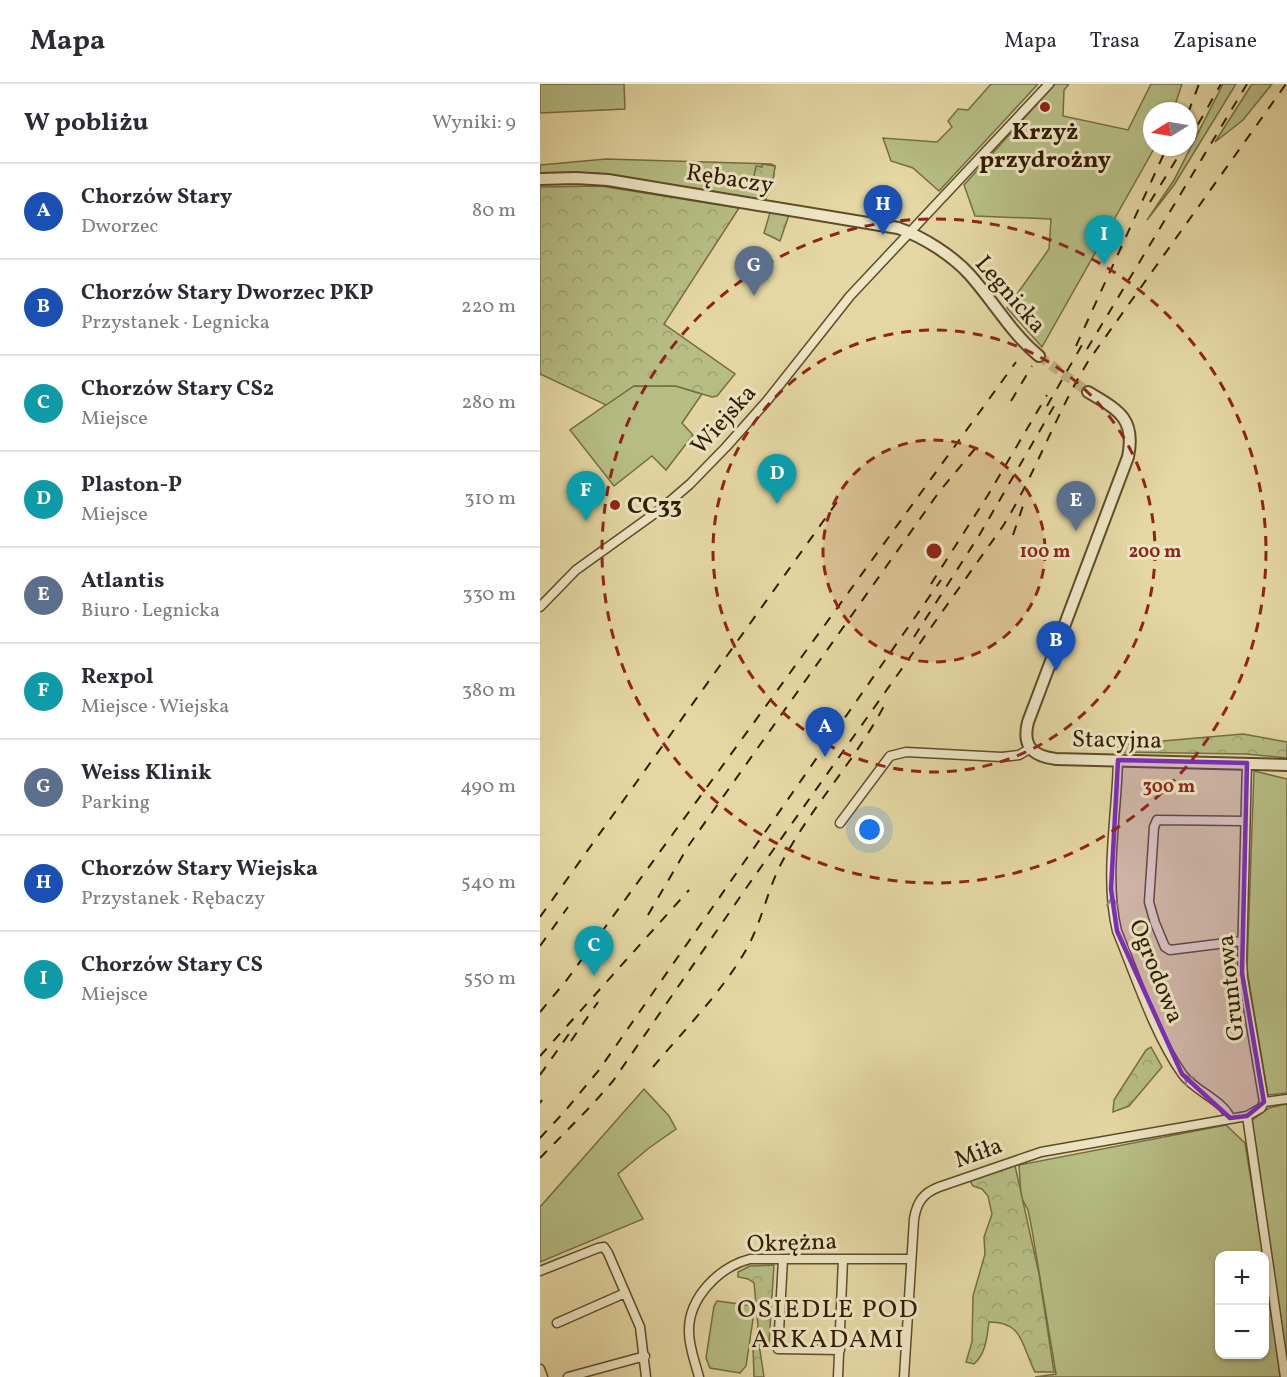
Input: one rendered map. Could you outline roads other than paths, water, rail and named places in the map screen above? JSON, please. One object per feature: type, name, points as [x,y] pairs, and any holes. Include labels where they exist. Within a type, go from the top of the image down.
[{"type":"street","points":[[911,233],[1049,84]]},
{"type":"street","name":"Rębaczy","points":[[540,179],[608,180],[884,224],[911,233]]},
{"type":"street","name":"Legnicka","points":[[911,233],[969,274],[1026,346],[1039,356]]},
{"type":"street","name":"Wiejska","points":[[540,607],[576,570],[661,509],[712,462],[772,394],[850,296],[911,233]]},
{"type":"street","points":[[840,823],[890,756],[906,752],[1010,757],[1030,748],[1026,737],[1029,722],[1128,457],[1131,442],[1130,430],[1122,415],[1088,392]]},
{"type":"street","name":"Stacyjna","points":[[1030,748],[1038,755],[1048,758],[1287,765]]},
{"type":"street","name":"Ogrodowa","points":[[1118,759],[1111,889],[1113,916],[1117,931],[1159,1031],[1182,1074],[1194,1087],[1225,1109],[1230,1118]]},
{"type":"street","name":"Gruntowa","points":[[1247,763],[1243,978],[1264,1102]]},
{"type":"street","points":[[1242,941],[1170,950],[1165,947],[1158,931],[1149,902],[1154,827],[1157,820],[1245,821]]},
{"type":"street","points":[[1230,1118],[1246,1116],[1261,1108],[1264,1102],[1287,1099]]},
{"type":"street","points":[[1246,1116],[1285,1377]]},
{"type":"street","name":"Miła","points":[[904,1377],[915,1210],[920,1199],[930,1190],[1041,1152],[1230,1118]]},
{"type":"street","points":[[540,1271],[604,1247],[640,1327],[646,1377]]},
{"type":"street","name":"Okrężna","points":[[699,1377],[689,1340],[693,1309],[710,1284],[725,1269],[750,1259],[911,1259]]},
{"type":"street","points":[[783,1259],[778,1349],[840,1350]]},
{"type":"street","points":[[838,1377],[843,1259]]},
{"type":"street","points":[[557,1323],[625,1293]]},
{"type":"street","points":[[568,1377],[645,1356]]},
{"type":"street","points":[[540,1369],[543,1377]]},
{"type":"tunnel","points":[[1039,356],[1088,392]]},
{"type":"railway","points":[[1192,102],[1199,84]]},
{"type":"railway","points":[[1197,126],[1221,84]]},
{"type":"railway","points":[[1087,349],[1247,84]]},
{"type":"railway","points":[[540,1158],[613,1081],[749,884],[1003,526],[1089,360],[1286,84]]},
{"type":"railway","points":[[1076,346],[1163,156]]},
{"type":"railway","points":[[1150,202],[1178,156]]},
{"type":"railway","points":[[1047,406],[1086,338]]},
{"type":"railway","points":[[540,1012],[566,981],[1016,362]]},
{"type":"railway","points":[[1011,401],[1032,366]]},
{"type":"railway","points":[[931,584],[988,495],[1047,395]]},
{"type":"railway","points":[[914,637],[980,534],[1057,401]]},
{"type":"railway","points":[[648,915],[689,845],[939,492],[979,444]]},
{"type":"railway","points":[[1013,535],[1025,500]]},
{"type":"railway","points":[[540,917],[837,502]]},
{"type":"railway","points":[[540,1138],[599,1070],[941,580]]},
{"type":"railway","points":[[653,1067],[714,996],[736,966],[752,939],[782,862],[806,822],[860,746],[884,706]]},
{"type":"railway","points":[[540,1056],[689,890]]},
{"type":"railway","points":[[540,946],[568,907]]},
{"type":"railway","points":[[571,1041],[598,1002]]},
{"type":"railway","points":[[540,1075],[571,1031]]},
{"type":"place","name":"Krzyż przydrożny","points":[[1045,107]]},
{"type":"place","name":"Chorzów Stary Wiejska","points":[[883,235]]},
{"type":"place","name":"Chorzów Stary CS","points":[[1104,265]]},
{"type":"place","name":"Weiss Klinik","points":[[754,296]]},
{"type":"place","name":"Plaston-P","points":[[777,504]]},
{"type":"place","name":"CC33","points":[[615,505]]},
{"type":"place","name":"Rexpol","points":[[586,521]]},
{"type":"place","name":"Atlantis","points":[[1076,531]]},
{"type":"place","name":"Chorzów Stary Dworzec PKP","points":[[1056,671]]},
{"type":"place","name":"Chorzów Stary","points":[[825,757]]},
{"type":"place","name":"Chorzów Stary CS2","points":[[594,976]]},
{"type":"district","name":"OSIEDLE POD ARKADAMI","points":[[828,1323]]}]
